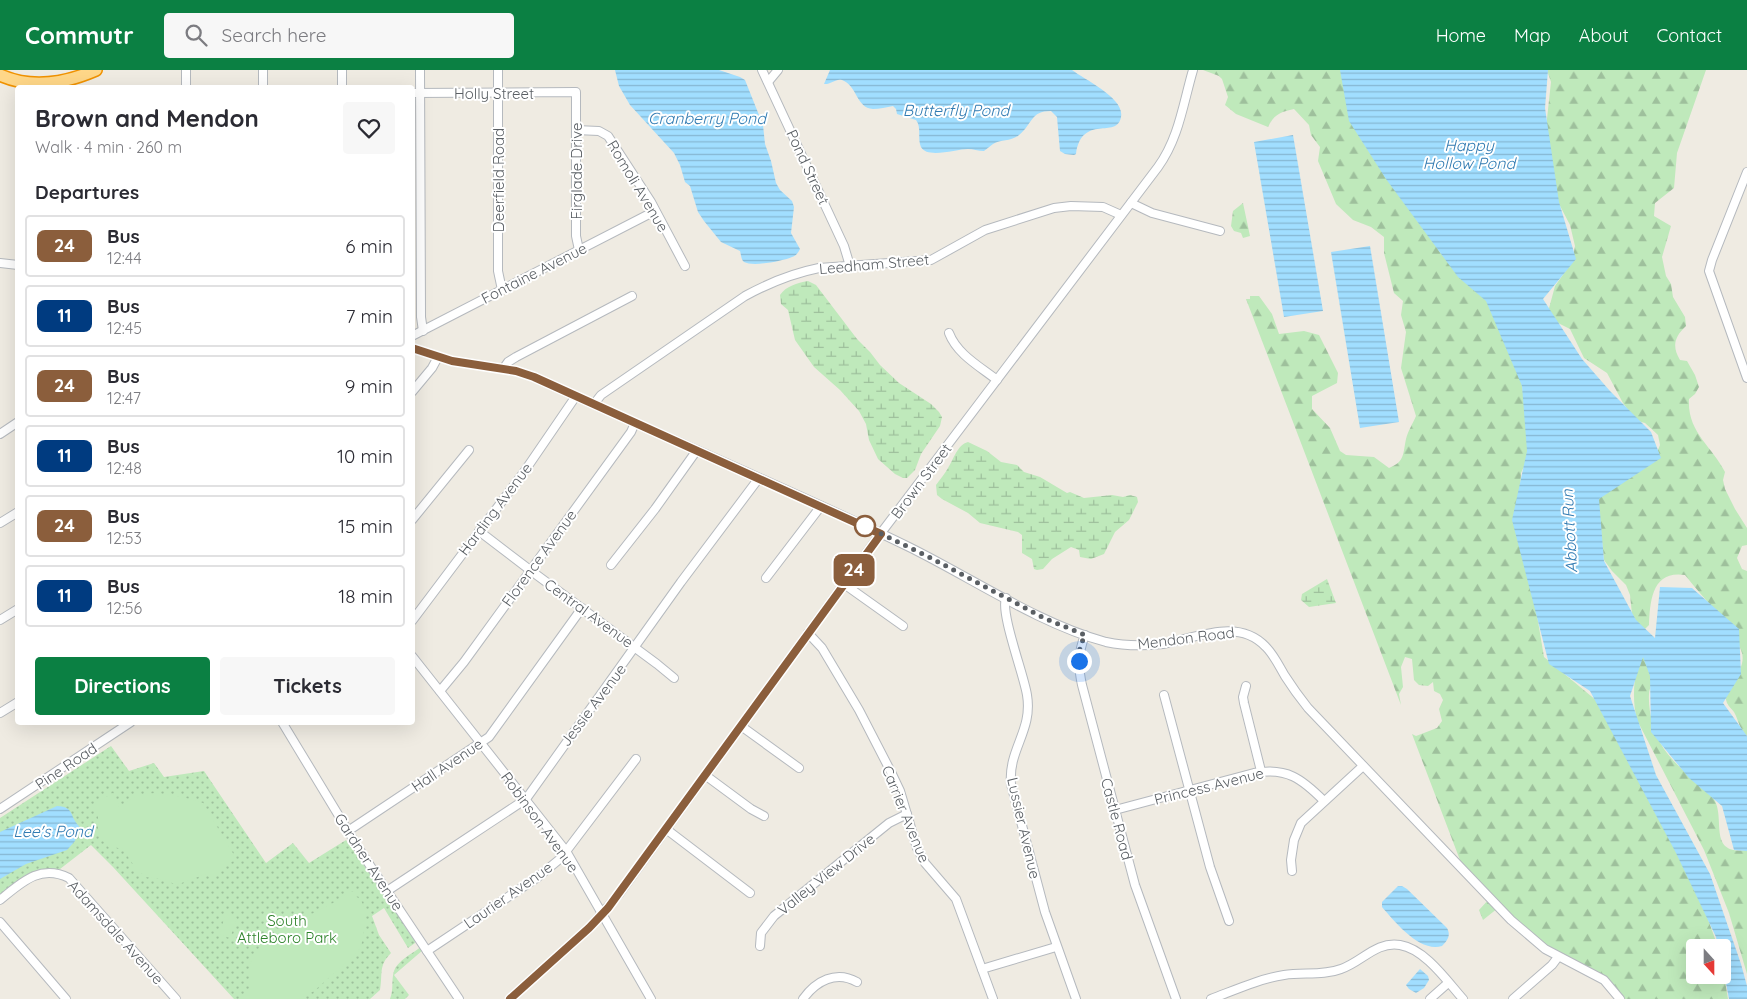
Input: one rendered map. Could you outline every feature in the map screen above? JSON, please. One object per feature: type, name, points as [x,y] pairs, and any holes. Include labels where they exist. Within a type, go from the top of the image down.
[{"type":"highway","points":[[0,75],[20,82],[38,84],[73,78],[96,70]]},
{"type":"street","points":[[186,70],[186,85]]},
{"type":"street","points":[[264,70],[264,85]]},
{"type":"street","points":[[342,70],[342,85]]},
{"type":"street","points":[[420,70],[416,93],[421,317],[423,331]]},
{"type":"street","name":"Deerfield Road","points":[[498,70],[498,271],[502,290]]},
{"type":"street","name":"Pond Street","points":[[763,70],[844,246],[850,266]]},
{"type":"street","points":[[768,82],[778,70]]},
{"type":"street","name":"Brown Street","points":[[510,999],[602,915],[881,534],[1131,202],[1169,150],[1182,112],[1193,70]]},
{"type":"street","name":"Holly Street","points":[[416,93],[576,92]]},
{"type":"street","name":"Firglade Drive","points":[[576,92],[576,233],[579,250]]},
{"type":"street","name":"Romoli Avenue","points":[[576,130],[599,131],[606,134],[655,210],[685,266]]},
{"type":"street","points":[[1746,375],[1709,271],[1747,172]]},
{"type":"street","points":[[1131,202],[1152,213],[1220,231]]},
{"type":"street","name":"Leedham Street","points":[[594,404],[601,395],[745,296],[768,285],[812,269],[931,260],[985,230],[1054,208],[1071,206],[1103,207],[1121,215]]},
{"type":"street","name":"Fontaine Avenue","points":[[415,335],[655,210]]},
{"type":"street","points":[[0,263],[15,265]]},
{"type":"street","points":[[503,369],[513,358],[632,296]]},
{"type":"street","points":[[949,333],[960,351],[997,380]]},
{"type":"street","name":"Mendon Road","points":[[415,349],[438,357],[528,375],[881,534],[929,557],[1044,618],[1085,635],[1108,642],[1136,646],[1168,643],[1226,630],[1246,633],[1266,646],[1301,699],[1519,928],[1558,957],[1604,980],[1620,999]]},
{"type":"street","points":[[415,389],[431,370],[438,357]]},
{"type":"street","name":"Harding Avenue","points":[[415,617],[524,472],[576,396]]},
{"type":"street","points":[[0,434],[15,424]]},
{"type":"street","name":"Florence Avenue","points":[[440,691],[464,662],[635,424]]},
{"type":"street","points":[[415,516],[469,450]]},
{"type":"street","points":[[611,565],[655,509],[697,450]]},
{"type":"street","name":"Jessie Avenue","points":[[387,891],[526,799],[560,749],[636,648],[681,582],[759,478]]},
{"type":"street","points":[[766,578],[821,506]]},
{"type":"street","points":[[0,523],[15,514]]},
{"type":"street","name":"Central Avenue","points":[[479,530],[674,678]]},
{"type":"street","points":[[844,584],[903,626]]},
{"type":"street","name":"Lussier Avenue","points":[[1006,598],[1005,611],[1026,687],[1028,704],[1027,722],[1015,750],[1011,766],[1011,784],[1044,912],[1076,999]]},
{"type":"street","name":"Hall Avenue","points":[[348,831],[489,737],[582,608]]},
{"type":"street","points":[[0,620],[15,611]]},
{"type":"street","name":"Carrier Avenue","points":[[808,633],[818,643],[858,710],[895,780],[917,848],[925,863],[956,900],[993,999]]},
{"type":"street","name":"Castle Road","points":[[1085,635],[1079,654],[1079,669],[1139,898],[1176,999]]},
{"type":"street","name":"Robinson Avenue","points":[[415,660],[566,851],[651,999]]},
{"type":"street","points":[[1246,686],[1243,697],[1244,703],[1261,772]]},
{"type":"street","points":[[1164,695],[1210,867],[1230,921]]},
{"type":"street","points":[[0,713],[15,704]]},
{"type":"street","name":"Pine Road","points":[[0,809],[126,725]]},
{"type":"street","name":"Gardner Avenue","points":[[284,725],[348,831],[459,999]]},
{"type":"street","points":[[741,726],[799,768]]},
{"type":"street","name":"Laurier Avenue","points":[[427,951],[538,877],[561,858],[636,759]]},
{"type":"street","points":[[1292,871],[1292,853],[1298,828],[1306,817],[1363,766]]},
{"type":"street","name":"Princess Avenue","points":[[1115,810],[1261,772],[1276,771],[1298,778],[1324,801]]},
{"type":"street","points":[[705,775],[745,805],[764,816]]},
{"type":"street","name":"Valley View Drive","points":[[760,946],[761,932],[774,916],[889,823],[907,814]]},
{"type":"street","points":[[666,830],[750,893]]},
{"type":"street","name":"Adamsdale Avenue","points":[[0,900],[23,881],[34,876],[58,873],[69,878],[176,999]]},
{"type":"street","points":[[0,922],[66,999]]},
{"type":"street","points":[[1211,999],[1274,977],[1336,971],[1348,967],[1374,950],[1394,944],[1413,949],[1424,956],[1463,999]]},
{"type":"street","points":[[982,969],[1056,947]]},
{"type":"street","points":[[1513,999],[1552,965],[1558,957]]},
{"type":"street","points":[[803,999],[816,985],[829,978],[847,977],[857,982]]},
{"type":"street","points":[[1430,999],[1448,982]]},
{"type":"green space","points":[[1203,70],[1352,70],[1437,248],[1442,255],[1482,290],[1519,367],[1532,449],[1521,473],[1520,492],[1531,580],[1544,657],[1597,701],[1700,897],[1715,939],[1686,939],[1686,984],[1726,984],[1728,999],[1620,999],[1613,988],[1559,956],[1498,908],[1483,920],[1479,910],[1490,898],[1463,868],[1412,734],[1416,736],[1437,728],[1442,721],[1439,709],[1443,700],[1440,694],[1434,691],[1433,682],[1428,686],[1419,685],[1414,680],[1412,659],[1405,657],[1401,667],[1403,687],[1399,694],[1401,705],[1246,299],[1250,299],[1250,296],[1259,296],[1272,314],[1279,334],[1304,331],[1319,335],[1338,373],[1337,383],[1312,396],[1312,409],[1330,428],[1340,451],[1346,455],[1374,457],[1389,468],[1394,466],[1401,460],[1407,436],[1416,416],[1401,368],[1406,332],[1401,315],[1403,301],[1394,293],[1384,253],[1384,237],[1371,227],[1353,220],[1336,204],[1318,161],[1320,147],[1311,135],[1309,125],[1294,109],[1278,114],[1268,127],[1236,114],[1225,105],[1228,97],[1222,79]]},
{"type":"green space","points":[[1547,70],[1706,70],[1677,153],[1674,188],[1655,203],[1654,216],[1671,226],[1662,257],[1666,276],[1671,284],[1673,297],[1685,317],[1686,326],[1679,334],[1675,346],[1677,355],[1680,360],[1687,361],[1699,387],[1689,399],[1689,411],[1696,430],[1725,472],[1723,480],[1725,489],[1747,528],[1747,545],[1742,546],[1737,558],[1742,569],[1747,571],[1747,736],[1727,703],[1726,697],[1730,685],[1741,667],[1742,653],[1733,635],[1717,613],[1685,575],[1674,575],[1666,577],[1659,582],[1652,597],[1649,625],[1645,629],[1639,629],[1632,614],[1630,595],[1626,585],[1604,560],[1597,493],[1655,457],[1660,445],[1658,435],[1645,423],[1633,417],[1607,373],[1584,358],[1570,329],[1556,322],[1548,312],[1555,286],[1572,262],[1575,246],[1570,225],[1558,202],[1544,146],[1551,82]]},
{"type":"green space","points":[[1243,203],[1250,236],[1243,238],[1241,233],[1234,231],[1231,226],[1233,211]]},
{"type":"green space","points":[[808,281],[816,285],[857,339],[880,365],[899,383],[931,404],[942,417],[940,426],[921,454],[915,470],[907,478],[895,474],[878,459],[869,440],[866,424],[859,411],[840,390],[814,367],[795,340],[788,310],[781,304],[780,295],[792,285]]},
{"type":"green space","points":[[968,442],[987,451],[1001,462],[1017,465],[1024,472],[1040,477],[1067,493],[1070,492],[1084,498],[1112,495],[1123,497],[1130,495],[1137,497],[1138,502],[1129,520],[1115,532],[1104,554],[1091,559],[1080,557],[1079,550],[1071,547],[1052,559],[1043,569],[1034,569],[1032,559],[1022,553],[1022,535],[1018,532],[980,523],[968,513],[937,495],[936,485],[947,470],[958,449]]},
{"type":"green space","points":[[1327,579],[1336,603],[1309,607],[1301,600],[1302,594]]},
{"type":"green space","points":[[1645,645],[1651,678],[1649,694],[1651,715],[1660,743],[1676,764],[1714,799],[1718,809],[1722,842],[1727,847],[1735,850],[1747,850],[1747,974],[1729,913],[1704,850],[1637,720],[1634,702],[1636,672]]},
{"type":"green space","name":"South Attleboro Park","points":[[111,746],[129,771],[154,763],[164,777],[204,771],[266,863],[293,843],[309,863],[346,840],[416,939],[415,943],[408,948],[384,908],[372,916],[379,935],[391,953],[384,962],[380,990],[370,999],[234,999],[91,845],[60,869],[44,869],[30,873],[15,882],[0,896],[0,818]]},
{"type":"green space","points":[[113,793],[120,808],[136,796],[152,793],[179,796],[203,803],[234,855],[233,861],[213,876],[209,877],[206,874],[176,885],[166,880],[146,877],[136,869],[123,849],[113,847],[110,849],[98,835],[98,816],[92,805]]},
{"type":"green space","points":[[354,891],[355,896],[360,899],[367,912],[364,919],[365,926],[362,942],[358,952],[314,991],[299,999],[246,999],[246,996],[249,994],[249,965],[261,945],[286,927],[333,903],[347,893]]},
{"type":"green space","points":[[225,914],[237,918],[230,938],[220,935]]},
{"type":"green space","points":[[421,947],[423,950],[394,975],[409,995],[405,999],[390,999],[393,975],[396,967]]},
{"type":"water","name":"Cranberry Pond","points":[[615,70],[719,70],[745,80],[763,125],[765,144],[776,183],[780,190],[792,201],[794,207],[791,233],[800,249],[797,254],[788,259],[775,262],[748,263],[743,261],[740,251],[721,242],[698,212],[690,186],[685,182],[674,153],[630,105],[619,86]]},
{"type":"water","name":"Butterfly Pond","points":[[830,70],[1072,70],[1111,96],[1121,110],[1121,117],[1118,124],[1113,127],[1092,130],[1085,134],[1079,142],[1076,154],[1074,155],[1065,154],[1060,151],[1057,117],[1051,111],[1039,113],[1032,119],[1024,131],[1016,137],[996,142],[984,151],[968,149],[936,153],[929,152],[924,151],[921,147],[919,126],[916,120],[897,114],[893,106],[875,109],[867,108],[860,101],[851,86],[842,80],[824,84]]},
{"type":"water","name":"Happy Hollow Pond","points":[[1340,70],[1548,70],[1545,108],[1559,202],[1576,259],[1543,299],[1582,359],[1610,391],[1651,432],[1661,458],[1599,499],[1604,561],[1636,620],[1655,638],[1660,587],[1692,588],[1739,629],[1741,674],[1723,703],[1747,736],[1747,851],[1734,850],[1722,806],[1689,778],[1651,732],[1650,676],[1643,657],[1630,696],[1656,775],[1710,874],[1741,964],[1747,986],[1747,999],[1729,999],[1726,984],[1731,984],[1731,939],[1716,939],[1676,853],[1590,691],[1549,664],[1512,520],[1527,451],[1522,386],[1486,301],[1458,277],[1386,179],[1349,121]]},
{"type":"water","points":[[1293,135],[1323,311],[1284,317],[1254,142]]},
{"type":"water","points":[[1370,246],[1399,422],[1360,428],[1331,252]]},
{"type":"water","name":"Lee's Pond","points":[[57,806],[67,808],[79,826],[75,841],[67,850],[26,864],[0,879],[0,832]]},
{"type":"water","points":[[1398,886],[1407,889],[1447,928],[1448,937],[1442,946],[1434,947],[1417,941],[1401,928],[1382,907],[1382,902]]},
{"type":"water","points":[[1420,969],[1428,976],[1429,980],[1424,988],[1416,993],[1406,985]]},
{"type":"bus line","name":"24","points":[[415,349],[452,361],[516,371],[534,377],[881,534],[608,908],[589,928],[510,999]]},
{"type":"route","points":[[865,526],[929,557],[1044,618],[1085,635],[1080,647],[1079,661]]},
{"type":"water label","name":"Abbott Run","points":[[1569,531]]}]
